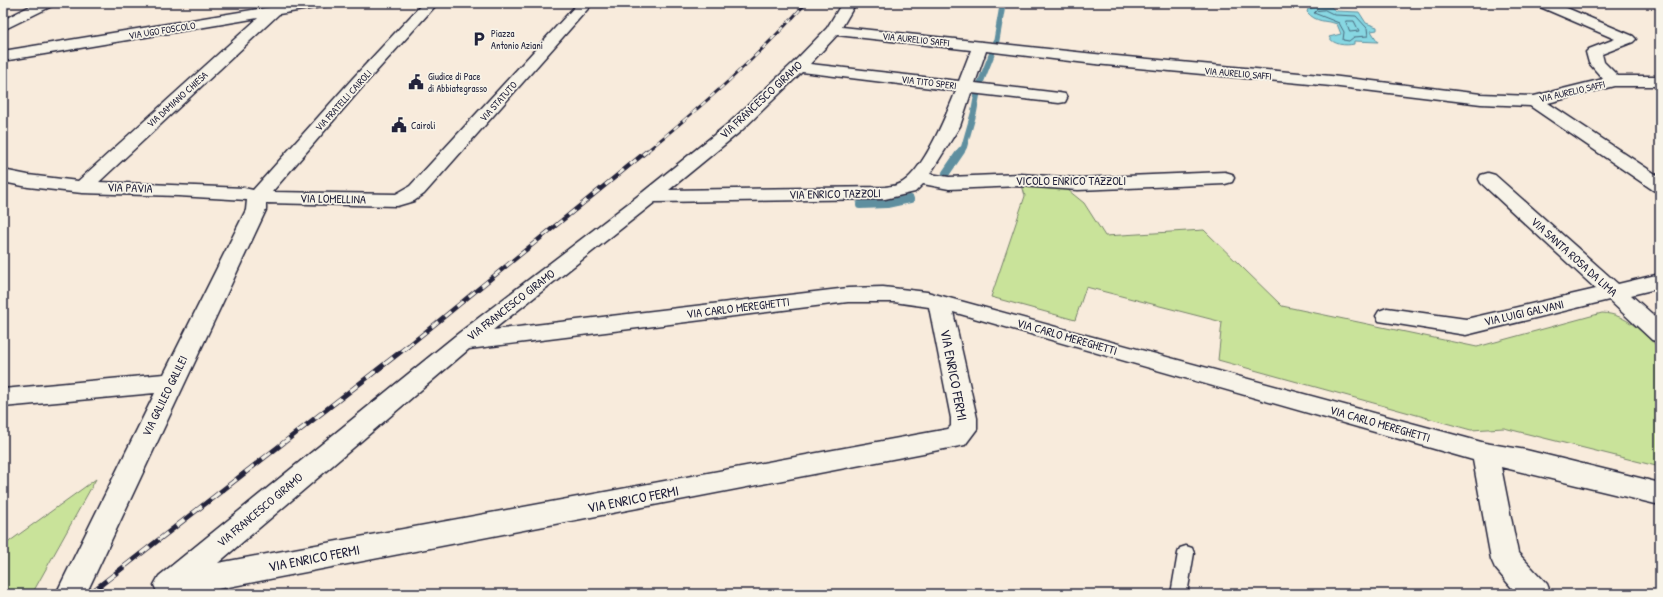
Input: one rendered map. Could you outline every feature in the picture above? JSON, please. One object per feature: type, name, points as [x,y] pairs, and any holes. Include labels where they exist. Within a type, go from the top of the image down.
[{"type":"street","points":[[3,17],[39,3]]},
{"type":"street","points":[[3,26],[47,3]]},
{"type":"street","name":"VIA UGO FOSCOLO","points":[[3,56],[321,3]]},
{"type":"street","name":"VIA FRATELLI CAIROLI","points":[[257,197],[359,81],[431,3]]},
{"type":"street","name":"VIA STATUTO","points":[[407,197],[417,190],[586,3]]},
{"type":"street","name":"VIA FRANCESCO GIRAMO","points":[[164,590],[463,342],[650,196],[735,127],[833,30],[849,3]]},
{"type":"street","points":[[1543,3],[1628,39],[1594,52],[1597,63],[1614,81]]},
{"type":"street","name":"VIA DAMIANO CHIESA","points":[[82,187],[273,12]]},
{"type":"street","name":"VIA AURELIO SAFFI","points":[[833,30],[1102,60],[1331,81],[1481,98],[1534,100],[1614,81],[1660,81]]},
{"type":"street","name":"VIA ENRICO TAZZOLI","points":[[650,196],[886,193],[908,188],[928,166],[951,126],[964,86],[980,46]]},
{"type":"street","name":"VIA TITO SPERI","points":[[798,66],[1059,98]]},
{"type":"street","points":[[1642,82],[1660,91]]},
{"type":"street","points":[[1534,100],[1660,186]]},
{"type":"street","name":"VIA PAVIA","points":[[3,176],[28,182],[82,187],[185,190],[244,194],[257,197]]},
{"type":"street","name":"VICOLO ENRICO TAZZOLI","points":[[918,178],[949,183],[1020,180],[1078,184],[1225,178]]},
{"type":"street","name":"VIA SANTA ROSA DA LIMA","points":[[1488,180],[1660,334]]},
{"type":"street","name":"VIA LOMELLINA","points":[[257,197],[398,200],[407,197]]},
{"type":"street","name":"VIA GALILEO GALILEI","points":[[71,594],[256,210],[257,197]]},
{"type":"street","name":"VIA LUIGI GALVANI","points":[[1386,316],[1466,327],[1660,282]]},
{"type":"street","name":"VIA CARLO MEREGHETTI","points":[[463,342],[848,295],[881,293],[908,296],[940,301],[1485,453],[1526,461],[1660,494]]},
{"type":"street","name":"VIA ENRICO FERMI","points":[[164,590],[956,438],[964,428],[964,418],[940,301]]},
{"type":"street","points":[[3,398],[172,382]]},
{"type":"street","points":[[1485,453],[1506,559],[1536,594]]},
{"type":"lane","points":[[1179,594],[1186,553]]},
{"type":"green space","points":[[1022,185],[1063,186],[1084,203],[1105,236],[1204,230],[1282,306],[1477,347],[1602,313],[1619,317],[1634,325],[1660,349],[1660,467],[1504,428],[1471,430],[1218,360],[1222,322],[1086,287],[1075,320],[991,297],[1025,196]]},
{"type":"green space","points":[[96,479],[32,594],[3,594],[3,546]]},
{"type":"water","points":[[1319,6],[1331,7],[1336,11],[1359,12],[1366,23],[1377,27],[1377,30],[1371,31],[1378,42],[1354,41],[1354,44],[1347,45],[1333,42],[1329,37],[1341,34],[1337,24],[1318,20],[1310,16],[1307,12],[1308,9]]},
{"type":"waterway","points":[[996,43],[1003,3]]},
{"type":"waterway","points":[[980,84],[993,51]]},
{"type":"waterway","points":[[961,152],[964,147],[974,112],[978,90]]},
{"type":"waterway","points":[[946,173],[961,151]]},
{"type":"waterway","points":[[860,205],[887,204],[910,199]]},
{"type":"railway","points":[[646,152],[688,117],[749,62],[806,3]]},
{"type":"railway","points":[[407,347],[647,151]]},
{"type":"railway","points":[[89,594],[408,346]]},
{"type":"place","name":"Piazza Antonio Aziani","points":[[479,39]]},
{"type":"place","name":"Giudice di Pace di Abbiategrasso","points":[[416,82]]},
{"type":"place","name":"Cairoli","points":[[399,125]]}]
